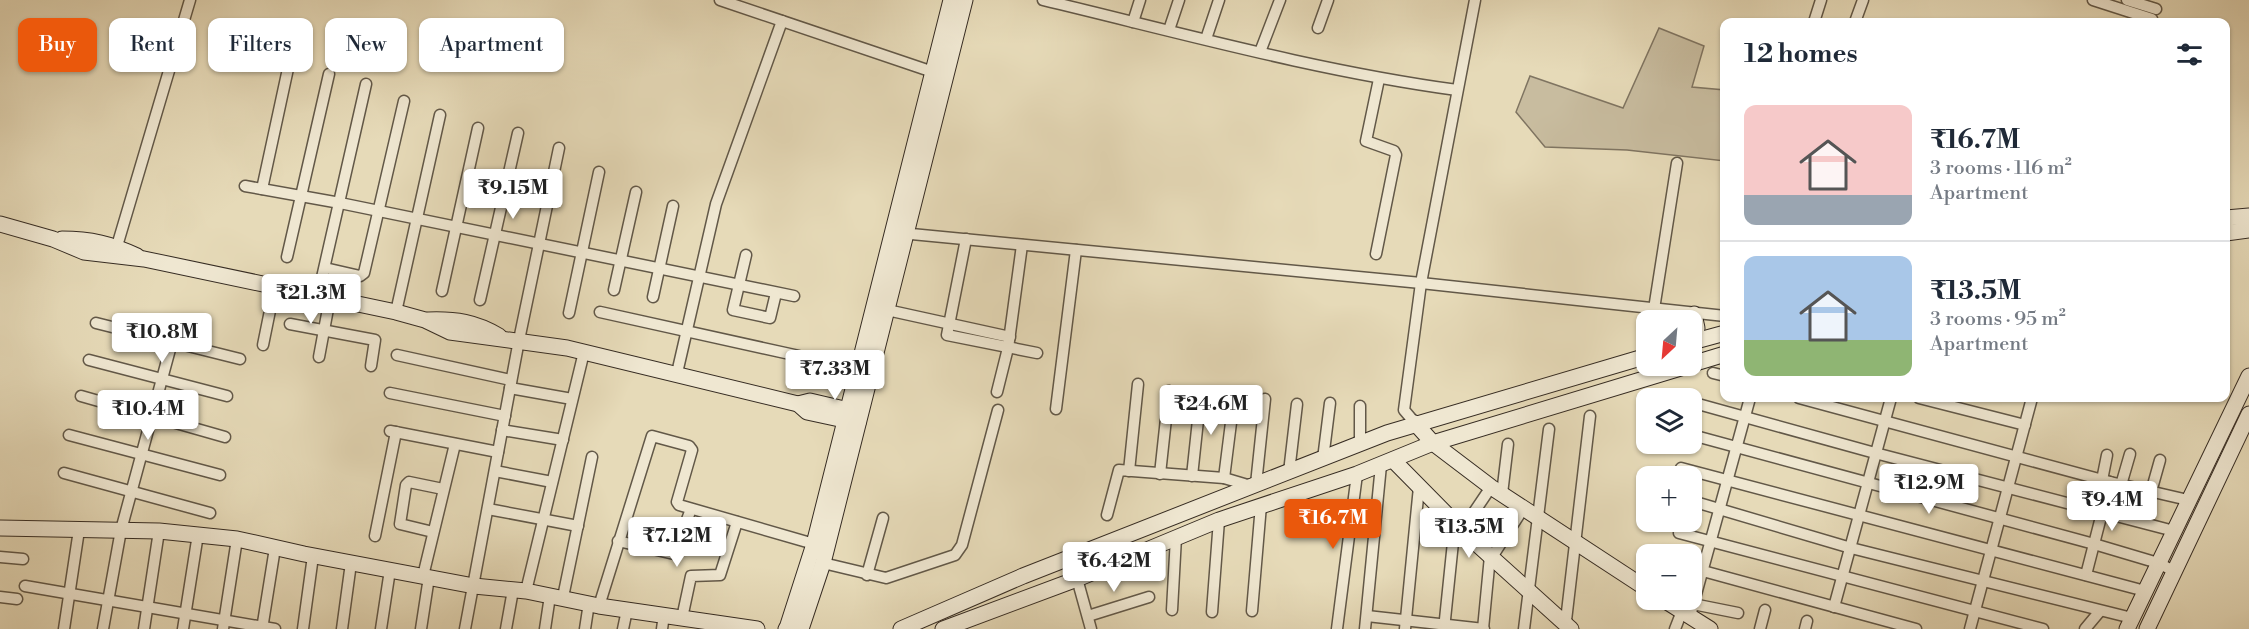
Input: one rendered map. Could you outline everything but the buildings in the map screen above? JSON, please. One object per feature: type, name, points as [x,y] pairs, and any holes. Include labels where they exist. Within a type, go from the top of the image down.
[{"type":"street","points":[[117,246],[190,0]]},
{"type":"street","points":[[720,0],[933,72]]},
{"type":"street","points":[[792,629],[814,544],[886,310],[899,232],[933,72],[951,0]]},
{"type":"street","points":[[792,629],[823,563],[853,416],[899,232],[965,0]]},
{"type":"street","points":[[1043,0],[1379,79],[1457,90]]},
{"type":"street","points":[[1133,22],[1140,0]]},
{"type":"street","points":[[1169,30],[1179,0]]},
{"type":"street","points":[[1206,39],[1219,0]]},
{"type":"street","points":[[1260,52],[1280,0]]},
{"type":"street","points":[[1318,28],[1328,0]]},
{"type":"street","points":[[1474,0],[1421,283],[1404,410],[1433,443],[1530,513],[1636,582]]},
{"type":"street","points":[[1815,18],[1821,0]]},
{"type":"street","points":[[1857,18],[1863,0]]},
{"type":"street","points":[[2092,0],[2149,12]]},
{"type":"street","points":[[2127,0],[2149,12]]},
{"type":"street","points":[[677,374],[716,204],[782,21]]},
{"type":"street","points":[[262,189],[288,72]]},
{"type":"street","points":[[287,257],[328,74]]},
{"type":"street","points":[[1376,255],[1396,155],[1394,151],[1366,141],[1379,79]]},
{"type":"street","points":[[319,357],[324,330],[325,268],[366,84]]},
{"type":"street","points":[[325,268],[360,276],[364,273],[404,101]]},
{"type":"street","points":[[396,312],[440,115]]},
{"type":"street","points":[[442,291],[478,128]]},
{"type":"street","points":[[480,300],[518,133]]},
{"type":"street","points":[[465,629],[519,340],[559,148]]},
{"type":"street","points":[[1654,309],[1677,163]]},
{"type":"street","points":[[569,313],[599,172]]},
{"type":"street","points":[[244,186],[301,195],[582,251],[794,296]]},
{"type":"street","points":[[614,290],[636,192]]},
{"type":"street","points":[[653,297],[673,206]]},
{"type":"street","points":[[2230,218],[2249,216]]},
{"type":"street","points":[[0,224],[53,239],[84,252],[144,259],[324,296],[425,320],[455,319],[480,324],[501,337],[584,352],[677,374],[798,404],[807,412],[853,416]]},
{"type":"street","points":[[2230,232],[2249,230]]},
{"type":"street","points":[[899,232],[1421,283],[1662,310]]},
{"type":"street","points":[[53,239],[86,239],[117,246],[144,259]]},
{"type":"street","points":[[966,239],[948,324],[948,336],[1037,353]]},
{"type":"street","points":[[997,392],[1010,337],[1022,245]]},
{"type":"street","points":[[1056,409],[1076,250]]},
{"type":"street","points":[[746,255],[738,285],[735,311],[770,318],[776,292]]},
{"type":"street","points":[[263,345],[275,286]]},
{"type":"street","points":[[886,310],[1010,337]]},
{"type":"street","points":[[600,312],[799,356]]},
{"type":"street","points":[[1702,315],[1720,316]]},
{"type":"street","points":[[96,323],[240,359]]},
{"type":"street","points":[[290,324],[375,340],[371,366]]},
{"type":"street","points":[[1702,339],[1720,334]]},
{"type":"street","points":[[103,629],[121,530],[172,342]]},
{"type":"street","points":[[506,629],[543,520],[584,352]]},
{"type":"street","points":[[397,355],[572,399]]},
{"type":"street","points":[[1702,361],[1720,356]]},
{"type":"street","points":[[901,629],[1071,557],[1415,423],[1636,359]]},
{"type":"street","points":[[89,360],[227,396]]},
{"type":"street","points":[[1713,373],[1720,375]]},
{"type":"street","points":[[944,629],[1077,579],[1218,520],[1357,474],[1433,443],[1654,376]]},
{"type":"street","points":[[1702,504],[1851,548],[2100,611],[2129,624],[2249,376]]},
{"type":"street","points":[[1129,471],[1138,384]]},
{"type":"street","points":[[1160,474],[1169,391]]},
{"type":"street","points":[[1192,476],[1202,392]]},
{"type":"street","points":[[390,393],[505,416]]},
{"type":"street","points":[[81,396],[225,437]]},
{"type":"street","points":[[1224,478],[1234,399]]},
{"type":"street","points":[[1253,485],[1265,399]]},
{"type":"street","points":[[1702,561],[1712,542],[1749,402]]},
{"type":"street","points":[[1814,402],[2016,458],[2188,500]]},
{"type":"street","points":[[1834,608],[1890,402]]},
{"type":"street","points":[[1935,402],[2025,425]]},
{"type":"street","points":[[1970,629],[2031,402]]},
{"type":"street","points":[[1289,472],[1297,404]]},
{"type":"street","points":[[1323,459],[1330,404]]},
{"type":"street","points":[[1702,405],[2174,531]]},
{"type":"street","points":[[1360,406],[1360,444]]},
{"type":"street","points":[[823,563],[867,575],[890,578],[958,552],[998,410]]},
{"type":"street","points":[[2147,629],[2249,414]]},
{"type":"street","points":[[1569,628],[1574,542],[1590,416]]},
{"type":"street","points":[[1524,629],[1529,590],[1530,513],[1549,429]]},
{"type":"street","points":[[502,430],[563,440]]},
{"type":"street","points":[[375,536],[393,432],[498,452]]},
{"type":"street","points":[[69,435],[220,475]]},
{"type":"street","points":[[585,629],[618,541],[652,436],[691,448],[677,502],[691,509],[814,544]]},
{"type":"street","points":[[1702,438],[2094,544],[2158,564],[2174,572]]},
{"type":"street","points":[[421,629],[426,576],[434,532],[455,444]]},
{"type":"street","points":[[1444,627],[1459,527],[1497,490],[1508,444]]},
{"type":"street","points":[[2107,454],[2111,482]]},
{"type":"street","points":[[2086,575],[2111,482],[2130,454]]},
{"type":"street","points":[[545,629],[578,526],[592,457]]},
{"type":"street","points":[[2151,492],[2160,460]]},
{"type":"street","points":[[1387,463],[1419,487],[1569,628]]},
{"type":"street","points":[[1365,629],[1387,463]]},
{"type":"street","points":[[495,471],[552,482]]},
{"type":"street","points":[[1107,515],[1117,471],[1224,478],[1253,485]]},
{"type":"street","points":[[64,473],[210,513]]},
{"type":"street","points":[[1702,473],[2145,591]]},
{"type":"street","points":[[1338,629],[1357,474]]},
{"type":"street","points":[[434,532],[400,524],[406,485],[409,482],[443,489]]},
{"type":"street","points":[[1405,625],[1419,487]]},
{"type":"street","points":[[1252,611],[1261,505]]},
{"type":"street","points":[[488,509],[578,526]]},
{"type":"street","points":[[618,541],[676,553],[691,509]]},
{"type":"street","points":[[1367,616],[1405,625],[1483,629],[1491,557],[1530,513]]},
{"type":"street","points":[[867,575],[883,518]]},
{"type":"street","points":[[1212,612],[1218,520]]},
{"type":"street","points":[[682,618],[691,576],[720,575],[737,522]]},
{"type":"street","points":[[0,528],[159,531],[237,538],[313,556],[474,586],[557,596],[627,610],[663,622],[682,618],[699,625],[757,629]]},
{"type":"street","points":[[64,629],[79,530]]},
{"type":"street","points":[[144,629],[159,531]]},
{"type":"street","points":[[1679,533],[1842,578],[2043,629]]},
{"type":"street","points":[[183,629],[198,534]]},
{"type":"street","points":[[1172,610],[1176,537]]},
{"type":"street","points":[[224,625],[237,538]]},
{"type":"street","points":[[262,628],[275,548]]},
{"type":"street","points":[[303,629],[313,556]]},
{"type":"street","points":[[0,557],[23,559]]},
{"type":"street","points":[[1071,557],[1091,629]]},
{"type":"street","points":[[342,629],[351,563]]},
{"type":"street","points":[[381,629],[390,570]]},
{"type":"street","points":[[1702,571],[1916,629]]},
{"type":"street","points":[[25,586],[147,607],[224,625],[275,629]]},
{"type":"street","points":[[0,597],[17,599]]},
{"type":"street","points":[[1088,615],[1149,597]]},
{"type":"street","points":[[624,629],[627,610]]},
{"type":"street","points":[[1688,610],[1738,614]]},
{"type":"street","points":[[1675,629],[1688,610]]},
{"type":"street","points":[[1688,610],[1710,629]]},
{"type":"street","points":[[1760,629],[1765,610]]},
{"type":"street","points":[[2085,629],[2100,611]]},
{"type":"shaded area","points":[[1659,28],[1704,46],[1692,87],[1720,90],[1720,160],[1627,150],[1545,147],[1516,112],[1530,76],[1623,108]]}]
